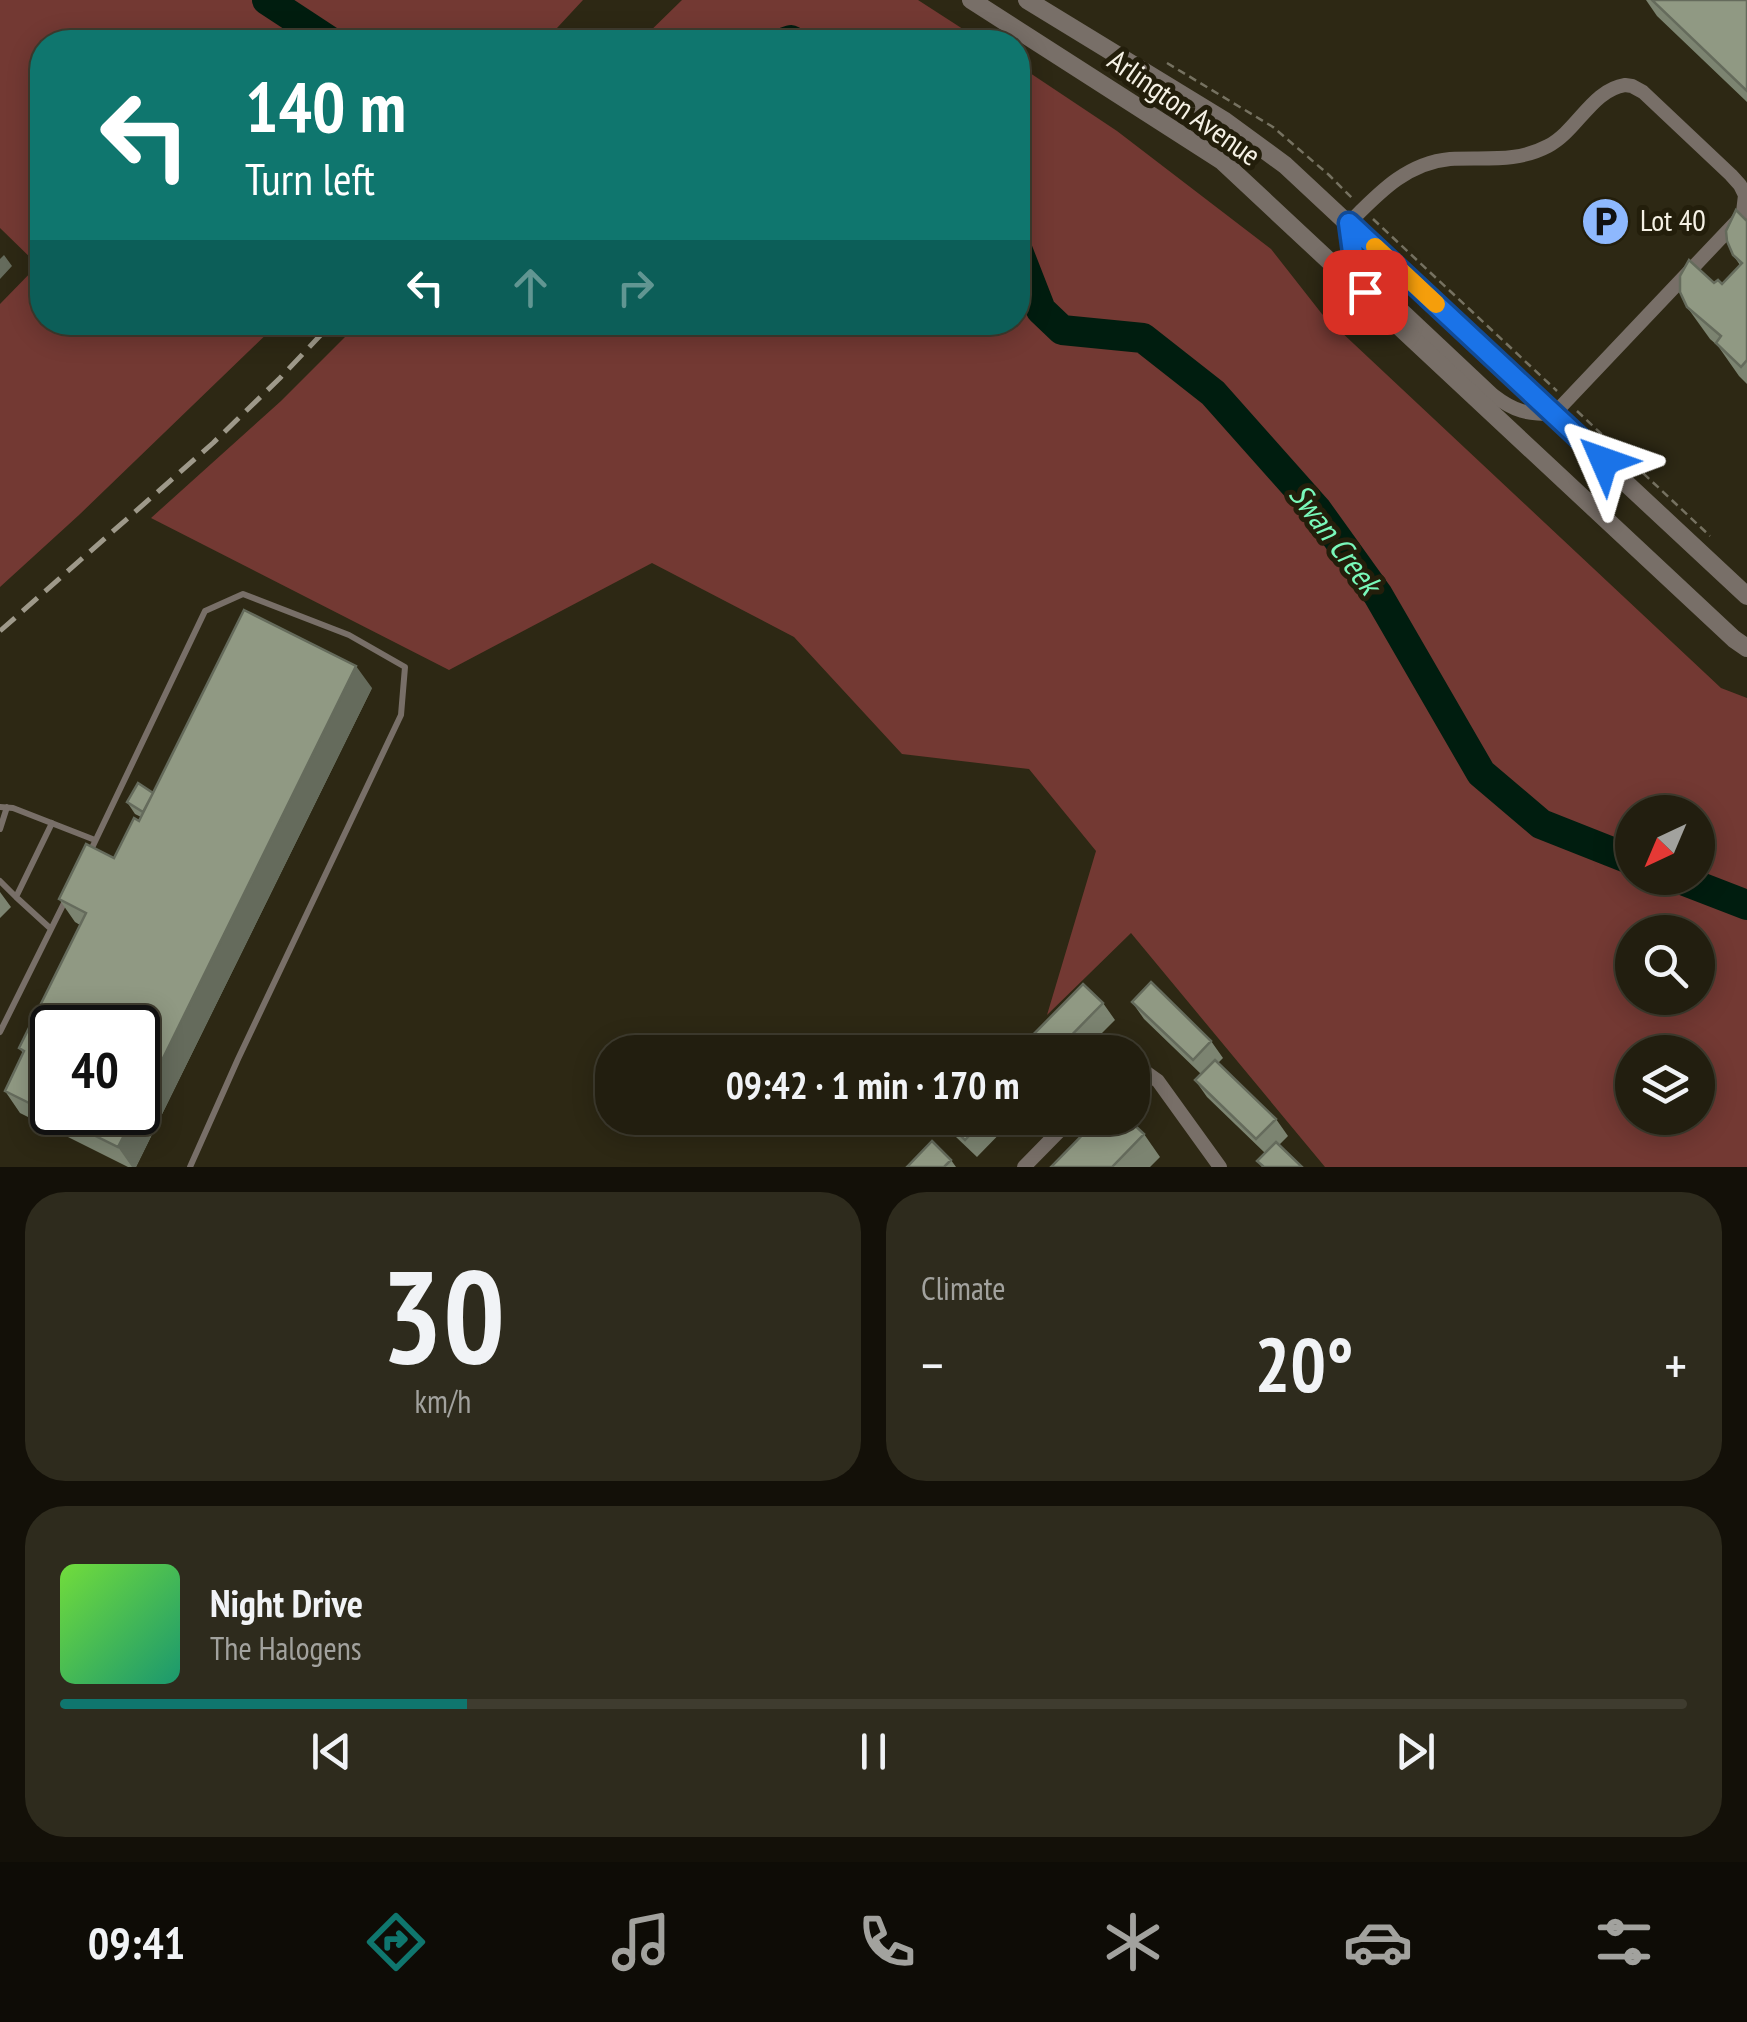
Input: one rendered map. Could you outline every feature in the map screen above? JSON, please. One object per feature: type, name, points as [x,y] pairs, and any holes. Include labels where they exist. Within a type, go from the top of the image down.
[{"type":"street","name":"Arlington Avenue","points":[[970,0],[1017,30]]},
{"type":"street","name":"Arlington Avenue","points":[[1027,0],[1254,141],[1304,181],[1747,596]]},
{"type":"street","name":"Arlington Avenue","points":[[1030,38],[1222,160],[1747,648]]},
{"type":"street","points":[[1632,86],[1644,92],[1740,185],[1745,195],[1737,221],[1554,414],[1524,413],[1508,407],[1394,302],[1365,292],[1354,260],[1349,223],[1390,183],[1416,168],[1451,159],[1496,160],[1526,155],[1558,140],[1614,87],[1632,86]]},
{"type":"street","points":[[1150,1075],[1220,1167]]},
{"type":"street","points":[[1024,1167],[1055,1135]]},
{"type":"lane","points":[[87,858],[205,611],[244,594],[349,636],[405,667],[401,715],[190,1167]]},
{"type":"lane","points":[[0,829],[4,807],[96,840]]},
{"type":"lane","points":[[16,896],[52,823]]},
{"type":"lane","points":[[0,882],[52,929]]},
{"type":"lane","points":[[0,1032],[69,894]]},
{"type":"path","points":[[1371,216],[1560,394]]},
{"type":"path","points":[[1578,411],[1719,544]]},
{"type":"shaded area","points":[[0,0],[583,0],[555,30],[30,30],[30,257],[0,228]]},
{"type":"shaded area","points":[[682,0],[918,0],[964,30],[651,30]]},
{"type":"shaded area","points":[[1030,73],[1117,131],[1271,249],[1322,314],[1721,688],[1747,698],[1747,1167],[1325,1167],[1131,933],[1047,1015],[1096,851],[1029,769],[902,754],[794,637],[652,563],[449,670],[151,518],[281,401],[347,335],[1030,335]]},
{"type":"shaded area","points":[[30,273],[30,335],[266,335],[0,587],[0,304]]},
{"type":"building","points":[[1652,0],[1747,0],[1747,91]]},
{"type":"building","points":[[1736,210],[1747,221],[1747,360],[1741,367],[1716,343],[1721,336],[1687,307],[1680,292],[1680,276],[1689,260],[1714,283],[1718,280],[1722,284],[1742,263],[1727,241],[1726,231]]},
{"type":"building","points":[[244,610],[356,666],[160,1064],[160,1005],[40,1005],[86,913],[59,899],[86,844],[114,858],[134,818],[139,821]]},
{"type":"building","points":[[138,783],[153,793],[143,812],[127,802]]},
{"type":"building","points":[[1151,982],[1211,1041],[1193,1060],[1132,1002]]},
{"type":"building","points":[[1083,984],[1103,1003],[1072,1035],[1033,1035]]},
{"type":"building","points":[[30,1026],[30,1103],[5,1091],[24,1051],[19,1048]]},
{"type":"building","points":[[1215,1060],[1276,1119],[1256,1139],[1195,1080]]},
{"type":"building","points":[[94,1135],[124,1135],[118,1147]]},
{"type":"building","points":[[1082,1135],[1143,1135],[1112,1167],[1051,1167]]},
{"type":"building","points":[[932,1141],[951,1160],[944,1167],[907,1167]]},
{"type":"building","points":[[1276,1142],[1302,1167],[1264,1167],[1257,1161]]},
{"type":"waterway","name":"Swan Creek","points":[[267,0],[313,30]]},
{"type":"waterway","name":"Swan Creek","points":[[1030,282],[1041,310],[1062,330],[1143,338],[1213,393],[1317,510],[1378,595],[1481,773],[1541,824],[1615,853]]},
{"type":"waterway","name":"Swan Creek","points":[[1715,893],[1747,905]]},
{"type":"railway","points":[[0,631],[213,443],[321,335]]},
{"type":"slow traffic","points":[[1375,247],[1436,304]]},
{"type":"place","name":"Lot 40","points":[[1605,221]]},
{"type":"route","points":[[1365,292],[1354,260],[1349,223],[1604,461]]}]
